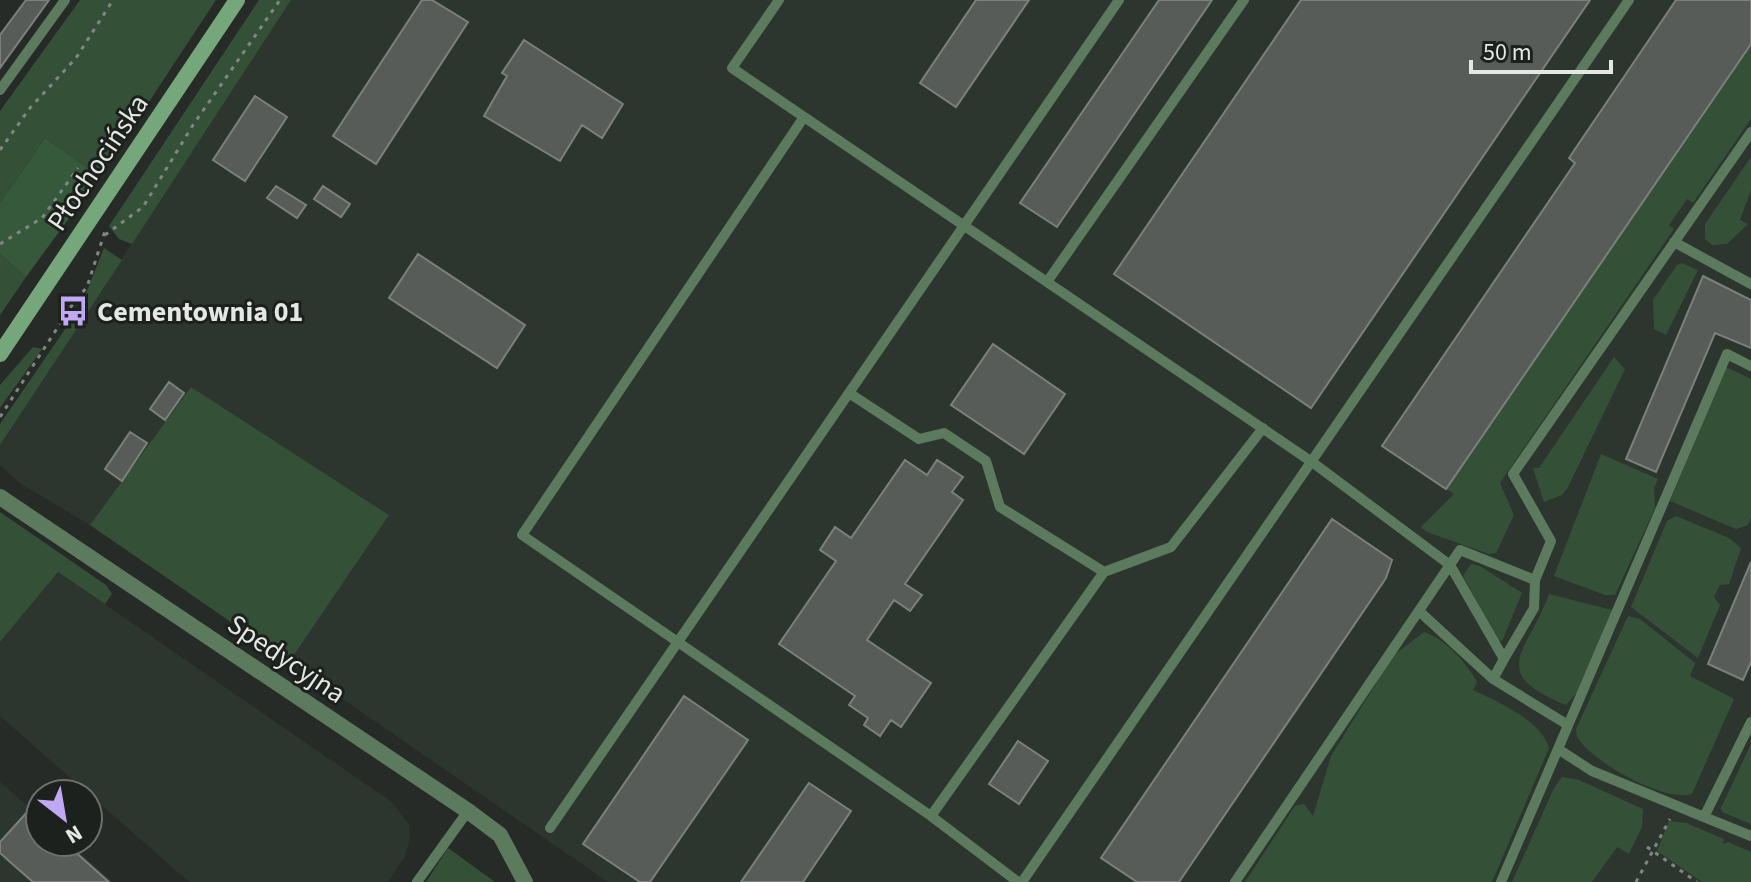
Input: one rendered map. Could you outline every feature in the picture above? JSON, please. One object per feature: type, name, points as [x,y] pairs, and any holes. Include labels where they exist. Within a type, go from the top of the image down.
[{"type":"main road","name":"Płochocińska","points":[[0,354],[237,0]]},
{"type":"street","name":"Spedycyjna","points":[[0,497],[468,811],[500,835],[525,882]]},
{"type":"lane","points":[[0,90],[65,0]]},
{"type":"lane","points":[[779,0],[732,68],[1263,428],[1450,565],[1504,659]]},
{"type":"lane","points":[[550,828],[1119,0]]},
{"type":"lane","points":[[1047,282],[1244,0]]},
{"type":"lane","points":[[804,117],[522,535],[931,816],[1020,882],[1629,0]]},
{"type":"lane","points":[[1493,679],[1534,608],[1535,580],[1551,541],[1513,474],[1751,132]]},
{"type":"lane","points":[[1674,242],[1751,284]]},
{"type":"lane","points":[[1501,882],[1727,354],[1751,366]]},
{"type":"lane","points":[[849,393],[919,439],[944,433],[986,461],[1000,507],[1104,572]]},
{"type":"lane","points":[[931,816],[1104,572],[1171,547],[1263,428]]},
{"type":"lane","points":[[1235,882],[1460,550],[1535,580]]},
{"type":"lane","points":[[1419,611],[1493,679],[1568,725]]},
{"type":"lane","points":[[1704,817],[1751,722]]},
{"type":"lane","points":[[1558,749],[1592,771],[1751,836]]},
{"type":"lane","points":[[417,882],[468,811]]},
{"type":"path","points":[[0,150],[30,108],[76,58],[113,0]]},
{"type":"path","points":[[104,236],[143,207],[193,125],[280,0]]},
{"type":"path","points":[[0,244],[42,218],[78,168]]},
{"type":"path","points":[[0,417],[74,302],[87,287],[106,227]]},
{"type":"path","points":[[1636,882],[1678,805]]},
{"type":"path","points":[[1647,847],[1697,882]]},
{"type":"shaded area","points":[[291,0],[1751,0],[1751,882],[608,882],[289,662],[388,514],[192,388],[90,525],[18,482],[0,465],[0,445]]},
{"type":"shaded area","points":[[58,572],[393,803],[409,825],[410,839],[404,858],[388,882],[189,882],[104,807],[104,778],[71,778],[0,716],[0,642]]},
{"type":"shaded area","points":[[0,782],[24,803],[24,858],[86,858],[113,882],[0,882]]},
{"type":"green space","points":[[80,0],[216,0],[100,176],[45,138],[0,203],[0,111]]},
{"type":"green space","points":[[259,0],[291,0],[132,244],[119,239],[109,226]]},
{"type":"green space","points":[[1751,44],[1751,119],[1693,203],[1687,199],[1669,225],[1674,229],[1500,483],[1514,515],[1496,553],[1489,554],[1427,532],[1421,527],[1454,494],[1446,489]]},
{"type":"green space","points":[[45,138],[100,176],[26,277],[0,254],[0,203]]},
{"type":"green space","points":[[1751,157],[1751,190],[1740,220],[1748,224],[1727,244],[1712,245],[1705,239],[1705,224]]},
{"type":"green space","points":[[104,248],[122,260],[0,445],[0,424],[81,306]]},
{"type":"green space","points":[[0,254],[26,277],[0,315]]},
{"type":"green space","points":[[1682,263],[1698,270],[1666,335],[1654,329],[1653,300],[1677,265]]},
{"type":"green space","points":[[33,347],[42,349],[0,408],[0,385]]},
{"type":"green space","points":[[1614,357],[1625,369],[1567,489],[1562,495],[1544,502],[1533,468],[1539,468]]},
{"type":"green space","points":[[1726,367],[1751,379],[1751,518],[1748,525],[1736,529],[1670,501]]},
{"type":"green space","points":[[191,387],[389,515],[289,662],[90,525]]},
{"type":"green space","points":[[1601,454],[1658,479],[1654,488],[1655,508],[1615,595],[1605,595],[1554,576]]},
{"type":"green space","points":[[0,512],[106,585],[112,594],[105,604],[58,572],[0,642]]},
{"type":"green space","points":[[1676,516],[1729,538],[1741,548],[1729,584],[1720,585],[1714,597],[1720,605],[1698,658],[1631,607],[1667,521]]},
{"type":"green space","points":[[1471,564],[1480,566],[1522,593],[1502,641],[1498,640],[1463,576]]},
{"type":"green space","points":[[1549,594],[1612,610],[1579,690],[1566,705],[1526,682],[1520,670],[1524,645]]},
{"type":"green space","points":[[1628,616],[1640,619],[1695,663],[1690,676],[1734,699],[1692,794],[1680,795],[1648,787],[1598,758],[1577,737],[1576,729]]},
{"type":"green space","points":[[1424,632],[1440,640],[1467,667],[1477,682],[1473,690],[1528,721],[1549,748],[1492,882],[1245,882],[1295,806],[1304,804],[1313,816],[1331,756],[1393,656]]},
{"type":"green space","points":[[1751,744],[1751,824],[1722,812],[1721,808]]},
{"type":"green space","points":[[1562,777],[1579,780],[1643,809],[1642,827],[1629,854],[1617,847],[1592,882],[1512,882],[1554,788]]},
{"type":"green space","points":[[1669,821],[1686,823],[1724,839],[1723,844],[1728,842],[1751,852],[1751,882],[1702,882],[1657,851]]},
{"type":"green space","points":[[448,848],[495,882],[426,882]]},
{"type":"building","points":[[26,0],[49,0],[0,68],[0,35]]},
{"type":"building","points":[[422,0],[432,0],[468,22],[376,164],[333,136]]},
{"type":"building","points":[[976,0],[1029,0],[956,107],[920,83]]},
{"type":"building","points":[[1159,0],[1212,0],[1057,227],[1020,203]]},
{"type":"building","points":[[1301,0],[1590,0],[1311,408],[1114,274]]},
{"type":"building","points":[[1676,0],[1751,0],[1751,44],[1446,489],[1382,446],[1575,163],[1569,158]]},
{"type":"building","points":[[524,40],[623,104],[602,138],[582,125],[560,161],[484,116],[507,76],[502,73]]},
{"type":"building","points":[[255,96],[287,117],[245,181],[213,160]]},
{"type":"building","points":[[276,186],[306,205],[297,218],[267,198]]},
{"type":"building","points":[[323,186],[350,204],[341,217],[314,199]]},
{"type":"building","points":[[418,254],[525,325],[497,368],[389,298]]},
{"type":"building","points":[[1703,276],[1751,300],[1751,348],[1715,333],[1656,472],[1626,459]]},
{"type":"building","points":[[993,344],[1065,394],[1024,454],[951,405]]},
{"type":"building","points":[[169,382],[184,393],[165,420],[150,409]]},
{"type":"building","points":[[130,432],[147,443],[122,481],[105,469]]},
{"type":"building","points":[[905,460],[927,475],[937,460],[963,477],[952,492],[963,500],[905,584],[922,595],[910,611],[894,600],[867,640],[931,683],[901,727],[891,720],[880,736],[864,725],[868,718],[849,705],[855,696],[779,644],[836,561],[820,550],[835,527],[851,538]]},
{"type":"building","points":[[1332,519],[1392,560],[1386,578],[1179,882],[1137,882],[1101,858]]},
{"type":"building","points":[[1751,562],[1751,662],[1743,680],[1708,664]]},
{"type":"building","points":[[684,696],[748,740],[650,882],[640,882],[583,844]]},
{"type":"building","points":[[1018,741],[1048,761],[1019,804],[989,784]]},
{"type":"building","points":[[809,783],[851,811],[803,882],[741,882]]},
{"type":"building","points":[[24,816],[24,858],[82,858],[109,882],[33,882],[0,853],[0,842]]},
{"type":"place","name":"Cementownia 01","points":[[73,311]]}]
